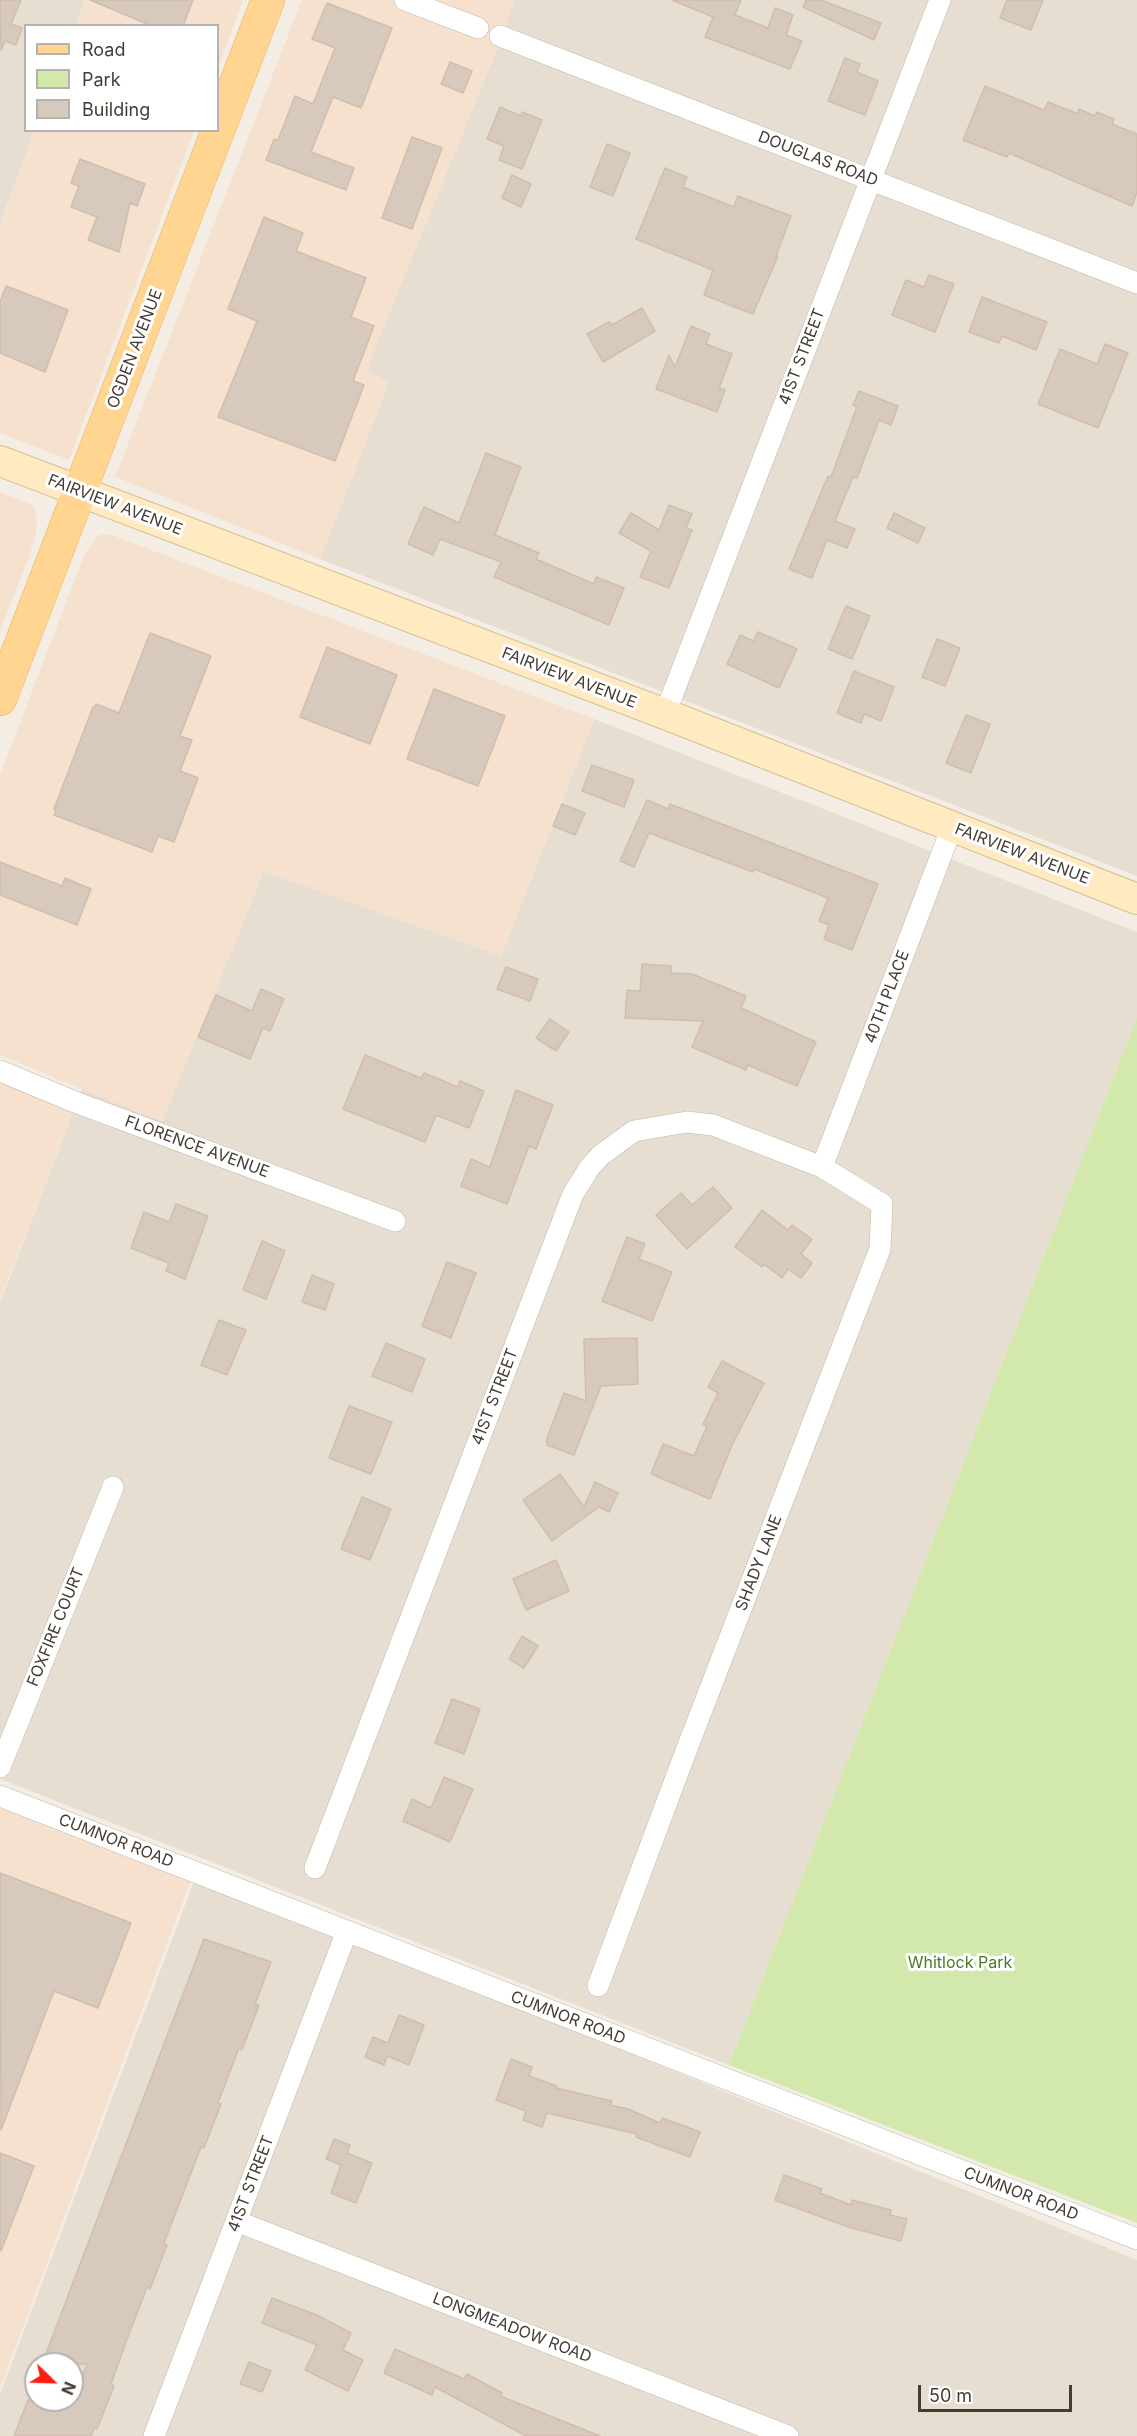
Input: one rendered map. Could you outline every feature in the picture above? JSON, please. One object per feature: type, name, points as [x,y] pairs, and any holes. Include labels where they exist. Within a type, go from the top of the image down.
[{"type":"main road","name":"OGDEN AVENUE","points":[[219,128],[268,0]]},
{"type":"main road","name":"OGDEN AVENUE","points":[[0,699],[218,132]]},
{"type":"street","points":[[405,0],[478,28]]},
{"type":"street","name":"41ST STREET","points":[[664,714],[940,0]]},
{"type":"street","name":"DOUGLAS ROAD","points":[[500,36],[1137,283]]},
{"type":"street","name":"FAIRVIEW AVENUE","points":[[0,461],[664,714],[1137,899]]},
{"type":"street","name":"40TH PLACE","points":[[822,1167],[952,827]]},
{"type":"street","name":"FLORENCE AVENUE","points":[[0,1071],[75,1102],[395,1221]]},
{"type":"street","name":"41ST STREET","points":[[315,1868],[573,1194],[590,1167],[601,1155],[634,1131],[687,1122],[713,1125],[822,1167]]},
{"type":"street","name":"SHADY LANE","points":[[598,1986],[880,1249],[882,1204],[822,1167]]},
{"type":"street","name":"FOXFIRE COURT","points":[[0,1767],[113,1487]]},
{"type":"street","name":"CUMNOR ROAD","points":[[0,1796],[1137,2239]]},
{"type":"street","name":"41ST STREET","points":[[154,2436],[347,1931]]},
{"type":"street","name":"LONGMEADOW ROAD","points":[[236,2221],[788,2436]]},
{"type":"shaded area","points":[[0,0],[85,0],[76,24],[24,24],[24,132],[35,132],[0,223]]},
{"type":"shaded area","points":[[85,0],[243,0],[219,65],[219,24],[77,24]]},
{"type":"shaded area","points":[[302,0],[514,0],[495,54],[366,371],[389,382],[320,559],[115,477]]},
{"type":"shaded area","points":[[514,0],[1137,0],[1137,876],[320,559],[389,382],[365,371],[495,54]]},
{"type":"shaded area","points":[[35,132],[194,132],[69,460],[0,433],[0,223]]},
{"type":"shaded area","points":[[0,492],[30,504],[35,509],[37,519],[36,533],[28,560],[0,631]]},
{"type":"shaded area","points":[[109,534],[594,719],[501,956],[264,871],[162,1122],[0,1055],[0,775],[85,553],[99,535]]},
{"type":"shaded area","points":[[594,719],[1137,932],[1137,1017],[729,2065],[0,1779],[0,1303],[82,1089],[162,1121],[264,871],[501,956]]},
{"type":"shaded area","points":[[0,1082],[74,1110],[0,1300]]},
{"type":"shaded area","points":[[0,1796],[194,1872],[0,2388]]},
{"type":"shaded area","points":[[196,1876],[1137,2260],[1137,2436],[0,2436],[0,2394]]},
{"type":"green space","name":"Whitlock Park","points":[[1137,1017],[1137,2223],[729,2065]]},
{"type":"building","points":[[0,0],[21,0],[11,24],[22,28],[16,45],[5,41],[1,50]]},
{"type":"building","points":[[90,0],[193,0],[184,24],[147,24]]},
{"type":"building","points":[[672,0],[741,0],[735,15],[768,28],[775,8],[793,15],[786,35],[802,41],[790,69],[705,37],[713,17]]},
{"type":"building","points":[[806,0],[821,0],[881,23],[874,40],[803,7]]},
{"type":"building","points":[[1007,0],[1043,0],[1031,30],[1000,18]]},
{"type":"building","points":[[327,3],[392,28],[361,108],[333,97],[311,152],[354,168],[346,190],[266,160],[274,139],[278,140],[295,96],[313,104],[335,48],[312,39]]},
{"type":"building","points":[[845,58],[860,64],[857,72],[878,81],[865,115],[828,101]]},
{"type":"building","points":[[450,62],[472,71],[463,93],[441,84]]},
{"type":"building","points":[[985,86],[1044,110],[1048,102],[1078,114],[1079,109],[1095,116],[1097,112],[1114,119],[1112,124],[1137,134],[1137,192],[1132,206],[1009,153],[1007,157],[963,140]]},
{"type":"building","points":[[500,107],[521,116],[522,112],[542,120],[522,169],[499,160],[504,146],[487,139]]},
{"type":"building","points":[[412,137],[442,148],[412,229],[382,218]]},
{"type":"building","points":[[607,144],[630,153],[613,196],[590,187]]},
{"type":"building","points":[[80,159],[145,184],[137,206],[130,203],[119,252],[88,240],[97,217],[71,207],[79,186],[71,183]]},
{"type":"building","points":[[665,168],[687,177],[683,187],[734,207],[738,196],[791,216],[776,256],[778,256],[753,314],[704,295],[713,270],[636,239]]},
{"type":"building","points":[[512,175],[531,184],[521,207],[502,198]]},
{"type":"building","points":[[264,217],[303,233],[296,251],[366,278],[351,317],[374,326],[353,381],[364,385],[335,461],[218,417],[257,321],[228,309]]},
{"type":"building","points":[[929,275],[954,284],[935,332],[892,315],[906,280],[924,287]]},
{"type":"building","points":[[6,286],[68,310],[45,372],[0,353],[0,302]]},
{"type":"building","points":[[982,297],[1047,322],[1036,350],[1002,336],[999,343],[969,332]]},
{"type":"building","points":[[642,308],[655,331],[603,362],[587,334],[609,322],[612,325]]},
{"type":"building","points":[[691,326],[710,334],[706,344],[732,354],[719,388],[725,390],[717,412],[656,389],[669,355],[675,367]]},
{"type":"building","points":[[1105,344],[1128,353],[1098,428],[1038,404],[1060,349],[1097,364]]},
{"type":"building","points":[[859,391],[898,406],[891,425],[879,420],[857,478],[853,477],[835,521],[855,529],[847,548],[827,540],[812,578],[789,569],[828,476],[831,477],[857,407],[853,405]]},
{"type":"building","points":[[486,453],[521,467],[495,535],[539,553],[536,559],[594,584],[596,577],[624,588],[609,625],[494,577],[501,562],[440,539],[433,555],[408,544],[424,507],[459,523]]},
{"type":"building","points":[[669,505],[692,514],[686,528],[692,530],[669,588],[640,577],[651,551],[619,533],[631,513],[659,530]]},
{"type":"building","points":[[894,513],[925,528],[918,543],[887,528]]},
{"type":"building","points":[[846,606],[870,616],[852,659],[828,649]]},
{"type":"building","points":[[758,632],[797,649],[779,688],[727,664],[740,635],[754,641]]},
{"type":"building","points":[[150,633],[211,656],[180,736],[192,740],[180,771],[198,778],[174,842],[158,836],[152,852],[54,815],[56,810],[54,809],[93,707],[96,704],[119,713]]},
{"type":"building","points":[[937,639],[960,648],[945,686],[922,677]]},
{"type":"building","points":[[327,647],[397,675],[370,744],[300,717]]},
{"type":"building","points":[[854,671],[894,687],[881,721],[864,714],[861,723],[837,713]]},
{"type":"building","points":[[434,689],[505,716],[478,786],[407,759]]},
{"type":"building","points":[[966,715],[990,724],[971,773],[946,763]]},
{"type":"building","points":[[592,765],[634,780],[624,807],[582,791]]},
{"type":"building","points":[[647,800],[668,809],[670,804],[878,884],[852,950],[824,939],[829,925],[819,921],[828,898],[754,869],[753,872],[649,833],[634,867],[620,861]]},
{"type":"building","points":[[562,804],[585,813],[575,835],[553,826]]},
{"type":"building","points":[[0,862],[62,886],[65,878],[91,889],[77,925],[0,895]]},
{"type":"building","points":[[642,964],[671,966],[671,973],[692,974],[746,996],[741,1008],[816,1042],[797,1086],[748,1065],[746,1070],[692,1047],[703,1021],[625,1018],[627,990],[640,991]]},
{"type":"building","points":[[506,967],[538,979],[530,1001],[497,989]]},
{"type":"building","points":[[261,989],[284,999],[270,1031],[263,1028],[250,1059],[198,1037],[216,995],[252,1011]]},
{"type":"building","points":[[550,1019],[569,1032],[556,1051],[536,1038]]},
{"type":"building","points":[[365,1055],[421,1078],[424,1073],[458,1087],[460,1081],[484,1091],[469,1128],[436,1115],[425,1142],[343,1109]]},
{"type":"building","points":[[516,1090],[553,1105],[536,1149],[529,1146],[507,1204],[461,1186],[471,1159],[490,1167]]},
{"type":"building","points":[[713,1187],[732,1208],[687,1249],[656,1215],[681,1193],[692,1205]]},
{"type":"building","points":[[176,1204],[208,1216],[185,1279],[166,1271],[169,1263],[131,1248],[144,1212],[169,1222]]},
{"type":"building","points":[[762,1210],[788,1230],[792,1225],[812,1239],[801,1254],[812,1263],[801,1278],[788,1269],[782,1278],[764,1264],[762,1267],[735,1247]]},
{"type":"building","points":[[627,1237],[645,1244],[639,1259],[672,1272],[652,1321],[602,1301]]},
{"type":"building","points":[[262,1241],[285,1251],[266,1299],[243,1290]]},
{"type":"building","points":[[447,1262],[476,1273],[451,1338],[422,1326]]},
{"type":"building","points":[[312,1275],[334,1284],[325,1310],[302,1302]]},
{"type":"building","points":[[219,1320],[246,1330],[227,1375],[201,1365]]},
{"type":"building","points":[[637,1338],[638,1384],[601,1386],[574,1455],[547,1445],[547,1438],[564,1393],[586,1401],[584,1339]]},
{"type":"building","points":[[386,1343],[425,1359],[412,1392],[372,1376]]},
{"type":"building","points":[[722,1361],[764,1383],[732,1445],[710,1499],[651,1474],[663,1444],[694,1456],[707,1426],[703,1424],[718,1393],[708,1387]]},
{"type":"building","points":[[349,1406],[392,1422],[371,1474],[329,1458]]},
{"type":"building","points":[[560,1474],[584,1507],[595,1482],[618,1493],[609,1512],[599,1507],[552,1541],[523,1500]]},
{"type":"building","points":[[362,1497],[391,1509],[370,1560],[341,1549]]},
{"type":"building","points":[[556,1560],[569,1591],[526,1610],[513,1579]]},
{"type":"building","points":[[522,1636],[538,1646],[524,1668],[509,1659]]},
{"type":"building","points":[[452,1699],[480,1709],[464,1754],[435,1743]]},
{"type":"building","points":[[444,1777],[473,1789],[450,1842],[403,1821],[412,1799],[431,1808]]},
{"type":"building","points":[[0,1873],[131,1923],[98,2008],[54,1991],[1,2130]]},
{"type":"building","points":[[204,1939],[271,1962],[255,2004],[259,2005],[242,2050],[239,2048],[218,2103],[221,2104],[204,2148],[201,2147],[164,2243],[167,2245],[150,2289],[147,2287],[126,2342],[111,2384],[114,2386],[97,2429],[94,2428],[91,2436],[14,2436],[24,2410],[84,2412],[84,2372],[87,2364],[84,2364],[84,2352],[47,2352]]},
{"type":"building","points":[[399,2015],[424,2025],[409,2065],[387,2056],[384,2065],[365,2057],[373,2037],[388,2043]]},
{"type":"building","points":[[511,2059],[532,2067],[529,2076],[557,2086],[556,2088],[612,2101],[610,2105],[628,2109],[660,2123],[662,2118],[700,2132],[690,2157],[636,2137],[637,2134],[547,2113],[542,2127],[523,2120],[526,2111],[496,2100]]},
{"type":"building","points":[[334,2139],[350,2145],[347,2153],[372,2163],[356,2203],[331,2193],[341,2165],[326,2159]]},
{"type":"building","points":[[0,2153],[34,2166],[1,2251],[0,2250]]},
{"type":"building","points":[[784,2175],[822,2189],[820,2193],[851,2205],[852,2200],[891,2210],[890,2215],[907,2219],[901,2241],[848,2227],[775,2200]]},
{"type":"building","points":[[272,2298],[317,2315],[351,2333],[343,2350],[363,2360],[348,2391],[305,2370],[317,2345],[262,2323]]},
{"type":"building","points":[[395,2349],[464,2379],[467,2374],[502,2393],[500,2396],[600,2436],[526,2436],[435,2387],[432,2395],[384,2373]]},
{"type":"building","points":[[249,2362],[271,2371],[262,2392],[240,2384]]}]
